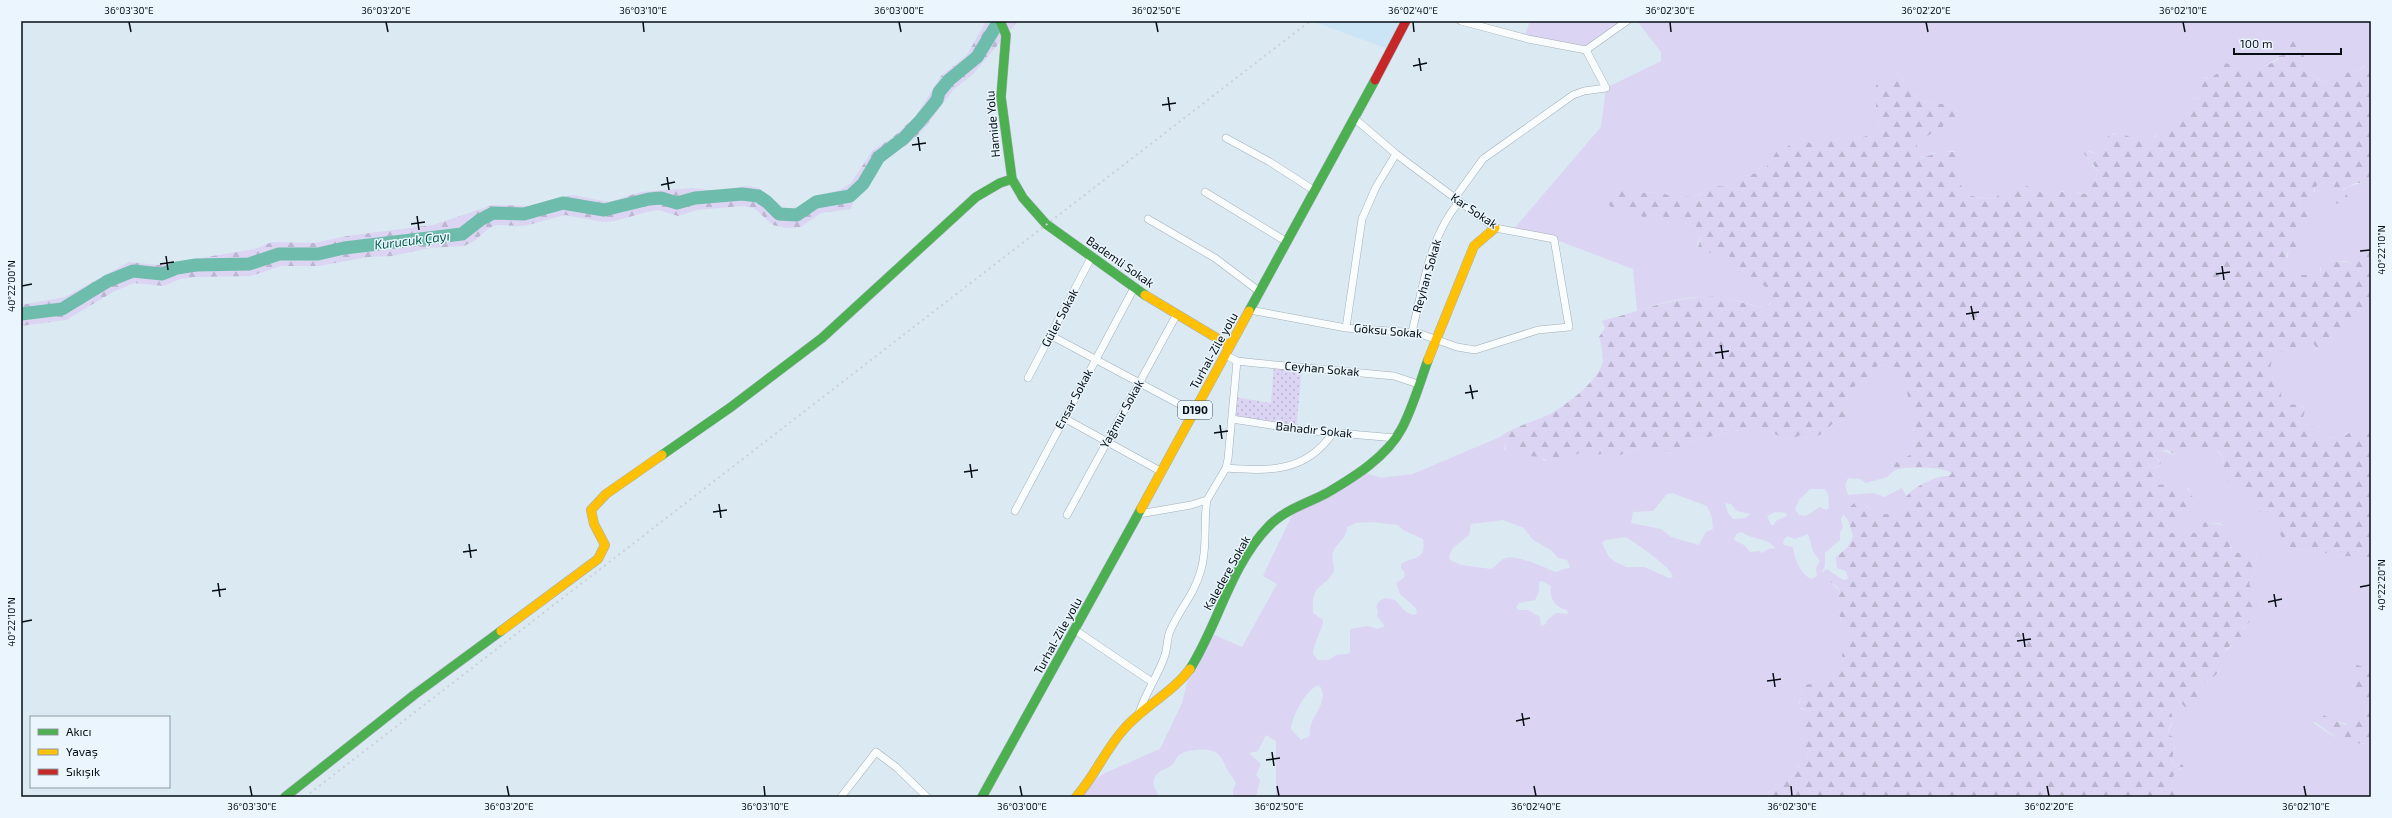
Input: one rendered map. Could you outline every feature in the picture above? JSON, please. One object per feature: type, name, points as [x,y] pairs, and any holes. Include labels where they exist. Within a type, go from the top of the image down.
[{"type":"street","name":"Turhal-Zile yolu","points":[[982,797],[1162,472],[1406,21]]},
{"type":"street","points":[[1461,21],[1528,39],[1586,50],[1627,21]]},
{"type":"street","name":"Hamide Yolu","points":[[1002,24],[1006,42],[1001,97],[1012,179]]},
{"type":"street","name":"Reyhan Sokak","points":[[1412,332],[1431,256],[1441,230],[1483,159],[1573,95],[1584,91],[1606,88],[1586,50]]},
{"type":"street","name":"Kar Sokak","points":[[1354,118],[1396,154],[1495,228],[1554,239],[1569,327]]},
{"type":"street","points":[[1226,138],[1270,162],[1315,191]]},
{"type":"street","points":[[1346,328],[1362,219],[1376,187],[1396,154]]},
{"type":"street","points":[[285,797],[414,695],[598,559],[604,552],[606,545],[604,538],[592,522],[591,510],[606,494],[731,407],[822,338],[907,257],[976,197],[1000,182],[1012,179]]},
{"type":"street","name":"Bademli Sokak","points":[[1012,179],[1023,198],[1043,220],[1091,258],[1134,288],[1230,346]]},
{"type":"street","points":[[1205,192],[1287,242]]},
{"type":"street","points":[[1148,219],[1215,258],[1260,292]]},
{"type":"street","name":"Kaledere Sokak","points":[[1076,797],[1090,782],[1122,730],[1139,713],[1174,688],[1191,667],[1247,556],[1270,526],[1359,471],[1396,438],[1402,428],[1435,339],[1474,246],[1495,228]]},
{"type":"street","name":"Güler Sokak","points":[[1028,378],[1091,258]]},
{"type":"street","name":"Ensar Sokak","points":[[1015,511],[1134,288]]},
{"type":"street","name":"Göksu Sokak","points":[[1250,310],[1346,328],[1412,332],[1457,347],[1475,350],[1538,330],[1569,327]]},
{"type":"street","name":"Yağmur Sokak","points":[[1067,515],[1140,383],[1176,314]]},
{"type":"street","points":[[1050,335],[1194,412]]},
{"type":"street","name":"Ceyhan Sokak","points":[[1225,355],[1237,361],[1394,376],[1418,384]]},
{"type":"street","points":[[1139,713],[1166,654],[1170,630],[1192,594],[1201,570],[1206,548],[1204,520],[1207,500],[1226,468],[1237,361]]},
{"type":"street","points":[[1064,418],[1162,472]]},
{"type":"street","name":"Bahadır Sokak","points":[[1232,419],[1332,434],[1396,438]]},
{"type":"street","points":[[1226,468],[1262,470],[1293,465],[1316,452],[1332,434]]},
{"type":"street","points":[[1139,514],[1191,505],[1207,500]]},
{"type":"street","points":[[1075,630],[1152,682]]},
{"type":"street","points":[[840,797],[876,752],[896,767],[927,797]]},
{"type":"shaded area","points":[[1319,21],[1406,21],[1391,50],[1317,23]]},
{"type":"green space","points":[[986,21],[1018,21],[973,74],[953,90],[927,125],[914,139],[883,162],[873,175],[868,187],[854,199],[851,209],[821,213],[801,227],[786,228],[773,225],[754,208],[742,206],[697,210],[678,216],[659,210],[650,211],[615,221],[603,222],[565,215],[524,226],[495,225],[474,241],[464,246],[430,248],[392,256],[368,257],[319,266],[281,266],[251,276],[197,277],[180,279],[164,286],[134,283],[113,292],[66,320],[21,326],[21,305],[65,297],[129,262],[158,265],[255,249],[272,242],[314,243],[347,236],[433,225],[493,205],[531,206],[573,195],[609,202],[641,192],[693,188],[716,191],[745,186],[759,188],[785,209],[798,207],[814,197],[840,190],[851,183],[873,150],[892,138],[916,116],[941,76],[967,55]]},
{"type":"green space","points":[[1530,21],[1627,21],[1586,50],[1524,38]]},
{"type":"green space","points":[[1637,21],[2371,21],[2371,58],[2359,71],[2347,73],[2338,83],[2327,82],[2304,70],[2304,56],[2293,39],[2284,55],[2261,68],[2242,71],[2227,65],[2209,79],[2205,77],[2198,83],[2202,90],[2197,98],[2193,99],[2190,112],[2182,114],[2168,129],[2161,131],[2151,140],[2141,141],[2119,133],[2111,134],[2106,142],[2107,149],[2096,154],[2090,151],[2084,154],[2098,172],[2092,184],[2088,186],[2090,191],[2086,194],[2068,190],[2051,194],[2036,192],[2024,186],[2018,186],[2006,189],[1996,197],[1988,199],[1971,196],[1965,192],[1959,182],[1960,161],[1954,151],[1932,153],[1926,158],[1917,155],[1917,143],[1932,133],[1940,131],[1944,125],[1957,116],[1958,112],[1952,105],[1928,102],[1917,97],[1903,81],[1901,75],[1896,71],[1893,72],[1885,83],[1880,82],[1876,85],[1876,118],[1880,129],[1877,134],[1847,140],[1830,139],[1810,143],[1800,138],[1784,149],[1777,151],[1766,168],[1760,172],[1738,178],[1728,187],[1717,186],[1694,197],[1665,196],[1657,192],[1638,193],[1613,210],[1633,210],[1643,217],[1658,215],[1697,227],[1701,235],[1697,245],[1717,253],[1728,255],[1771,291],[1773,299],[1766,308],[1719,297],[1695,297],[1672,301],[1637,311],[1633,269],[1554,239],[1512,231],[1601,127],[1606,88],[1661,61],[1661,52]]},
{"type":"green space","points":[[2296,34],[2305,39],[2299,49],[2304,56],[2304,70],[2324,82],[2333,83],[2344,78],[2344,73],[2359,71],[2365,66],[2363,64],[2371,58],[2371,189],[2361,183],[2355,183],[2343,189],[2348,197],[2347,201],[2337,204],[2335,201],[2338,196],[2331,193],[2335,184],[2325,181],[2315,187],[2312,197],[2302,198],[2300,203],[2304,211],[2310,215],[2309,224],[2303,225],[2291,232],[2293,238],[2299,245],[2297,248],[2288,251],[2286,257],[2289,261],[2288,267],[2301,275],[2320,274],[2322,261],[2328,257],[2335,262],[2347,262],[2352,264],[2358,261],[2366,260],[2367,252],[2370,253],[2371,308],[2355,317],[2356,323],[2347,325],[2334,336],[2323,338],[2321,341],[2323,346],[2318,351],[2313,343],[2308,347],[2304,344],[2300,347],[2296,346],[2291,355],[2283,352],[2275,355],[2270,369],[2270,376],[2273,378],[2285,378],[2281,395],[2284,405],[2300,404],[2305,411],[2301,423],[2320,429],[2319,432],[2324,438],[2343,437],[2353,430],[2363,433],[2371,422],[2371,559],[2349,556],[2340,557],[2327,553],[2292,549],[2286,543],[2272,522],[2251,504],[2252,492],[2242,485],[2230,483],[2223,479],[2220,470],[2224,460],[2219,452],[2213,451],[2198,453],[2187,449],[2176,455],[2167,450],[2154,451],[2153,455],[2161,463],[2151,471],[2156,485],[2167,484],[2172,488],[2174,484],[2181,491],[2186,487],[2198,505],[2196,507],[2182,508],[2176,513],[2176,520],[2166,525],[2165,531],[2173,533],[2195,533],[2202,528],[2204,522],[2222,525],[2229,530],[2235,543],[2230,547],[2231,550],[2238,553],[2249,547],[2257,554],[2254,574],[2249,584],[2263,606],[2255,618],[2243,627],[2239,644],[2227,648],[2224,651],[2223,662],[2217,674],[2209,680],[2196,686],[2196,691],[2205,695],[2204,698],[2188,710],[2176,698],[2170,709],[2173,719],[2167,734],[2173,737],[2174,741],[2172,762],[2173,766],[2181,764],[2184,766],[2177,770],[2171,780],[2174,791],[2183,797],[1761,797],[1769,792],[1777,790],[1784,781],[1795,775],[1796,768],[1803,762],[1808,754],[1802,734],[1803,725],[1808,712],[1799,706],[1802,689],[1808,684],[1820,685],[1824,676],[1836,672],[1843,665],[1842,655],[1847,639],[1840,627],[1841,619],[1835,606],[1840,592],[1836,586],[1822,573],[1827,569],[1843,580],[1848,579],[1846,571],[1837,568],[1836,557],[1847,548],[1853,537],[1849,522],[1843,513],[1854,503],[1858,503],[1864,505],[1876,514],[1892,514],[1902,508],[1904,500],[1912,491],[1924,483],[1944,476],[1949,476],[1952,473],[1933,468],[1907,468],[1895,470],[1892,468],[1893,464],[1910,455],[1915,449],[1913,424],[1915,415],[1910,408],[1904,375],[1888,366],[1878,365],[1868,378],[1852,388],[1848,395],[1845,407],[1846,419],[1831,425],[1822,434],[1817,436],[1809,433],[1806,439],[1800,435],[1791,440],[1785,439],[1767,430],[1757,433],[1749,428],[1690,441],[1673,454],[1666,452],[1657,454],[1643,446],[1620,455],[1614,455],[1605,450],[1604,453],[1593,456],[1579,453],[1566,461],[1559,461],[1555,466],[1540,457],[1522,455],[1520,450],[1506,452],[1505,443],[1500,437],[1512,429],[1546,416],[1559,409],[1590,383],[1596,375],[1601,368],[1603,361],[1599,337],[1605,328],[1602,321],[1659,304],[1688,298],[1718,297],[1766,308],[1771,303],[1771,291],[1742,270],[1728,255],[1703,252],[1698,248],[1701,235],[1697,227],[1658,215],[1643,217],[1633,210],[1613,210],[1607,202],[1614,189],[1638,193],[1659,192],[1670,196],[1694,197],[1702,194],[1706,182],[1711,181],[1717,186],[1728,187],[1738,178],[1760,172],[1766,168],[1777,151],[1784,149],[1800,138],[1810,143],[1830,139],[1847,140],[1877,134],[1880,129],[1876,118],[1876,85],[1880,82],[1885,82],[1893,72],[1896,71],[1901,75],[1903,81],[1912,93],[1917,97],[1927,102],[1952,105],[1958,112],[1957,116],[1944,125],[1940,131],[1932,133],[1917,143],[1917,155],[1923,158],[1938,152],[1959,152],[1960,181],[1965,192],[1991,199],[1996,197],[2005,189],[2014,186],[2028,186],[2039,192],[2046,193],[2053,193],[2057,191],[2063,192],[2070,188],[2076,190],[2078,193],[2086,194],[2090,191],[2088,186],[2092,184],[2091,180],[2096,178],[2098,171],[2093,164],[2089,164],[2089,159],[2084,154],[2085,151],[2096,154],[2107,149],[2105,140],[2110,134],[2115,135],[2116,129],[2122,134],[2141,141],[2156,137],[2159,132],[2169,127],[2182,114],[2190,112],[2190,101],[2197,98],[2202,90],[2198,83],[2198,77],[2209,79],[2219,72],[2219,67],[2224,63],[2239,66],[2242,71],[2261,68],[2278,60],[2279,56],[2284,55]]},
{"type":"green space","points":[[2325,181],[2335,184],[2331,193],[2338,196],[2337,199],[2341,202],[2348,200],[2343,191],[2347,187],[2361,183],[2371,188],[2371,255],[2370,253],[2366,260],[2352,264],[2345,261],[2335,262],[2328,257],[2320,268],[2320,274],[2301,275],[2288,267],[2287,262],[2292,237],[2291,232],[2303,225],[2306,225],[2310,214],[2303,211],[2300,203],[2302,197],[2315,192],[2315,187]]},
{"type":"green space","points":[[2371,308],[2371,422],[2363,433],[2347,433],[2343,437],[2324,438],[2317,429],[2301,423],[2304,408],[2300,404],[2284,405],[2281,395],[2283,383],[2270,376],[2273,358],[2278,353],[2283,352],[2291,355],[2296,346],[2300,347],[2302,344],[2313,343],[2316,350],[2323,338],[2334,336],[2347,325],[2356,323],[2355,317]]},
{"type":"green space","points":[[1274,365],[1302,367],[1296,430],[1232,419],[1234,397],[1271,403]]},
{"type":"green space","points":[[1878,365],[1888,366],[1904,375],[1915,415],[1913,424],[1915,449],[1910,455],[1893,464],[1892,468],[1895,470],[1887,477],[1866,483],[1860,479],[1848,478],[1845,485],[1848,495],[1873,493],[1884,497],[1902,488],[1907,497],[1902,508],[1892,514],[1876,514],[1867,506],[1853,503],[1845,511],[1841,519],[1843,528],[1840,532],[1840,540],[1825,553],[1825,565],[1822,573],[1840,592],[1837,600],[1838,612],[1847,639],[1842,656],[1843,665],[1840,670],[1821,685],[1814,685],[1802,689],[1799,703],[1801,709],[1808,712],[1803,738],[1808,753],[1804,762],[1797,766],[1795,775],[1782,783],[1777,790],[1769,792],[1761,797],[1276,797],[1276,741],[1266,735],[1258,751],[1249,753],[1261,764],[1256,775],[1260,780],[1257,793],[1254,797],[1233,797],[1233,789],[1236,784],[1223,759],[1214,751],[1204,749],[1182,753],[1172,765],[1156,775],[1154,785],[1159,797],[1076,797],[1090,782],[1105,773],[1160,749],[1182,703],[1191,667],[1208,632],[1242,647],[1277,584],[1263,576],[1295,509],[1359,471],[1381,478],[1413,474],[1500,437],[1505,443],[1504,450],[1520,450],[1521,453],[1540,457],[1544,461],[1566,461],[1579,453],[1587,454],[1605,450],[1623,454],[1643,446],[1648,447],[1649,450],[1673,454],[1690,441],[1749,428],[1757,433],[1767,430],[1785,439],[1791,440],[1800,435],[1806,439],[1809,433],[1818,436],[1831,425],[1846,419],[1845,407],[1848,395],[1852,388],[1868,378]],"holes":[[[1810,489],[1825,489],[1828,494],[1829,508],[1826,510],[1820,507],[1806,516],[1799,515],[1795,509],[1799,500]],[[1672,493],[1707,506],[1712,518],[1713,529],[1706,532],[1699,545],[1671,537],[1661,529],[1631,523],[1633,512],[1653,511],[1667,494]],[[1725,503],[1731,504],[1737,511],[1751,514],[1745,518],[1733,519],[1728,513]],[[1775,512],[1786,513],[1787,516],[1776,521],[1774,525],[1771,525],[1767,516]],[[1503,520],[1524,528],[1533,540],[1551,550],[1558,558],[1567,560],[1570,566],[1569,568],[1555,572],[1531,562],[1517,558],[1506,558],[1491,569],[1461,565],[1450,560],[1449,556],[1453,548],[1469,535],[1471,524]],[[1371,522],[1398,525],[1403,530],[1423,539],[1423,551],[1418,557],[1401,564],[1401,568],[1405,573],[1404,578],[1396,583],[1400,594],[1416,608],[1417,614],[1414,615],[1407,613],[1395,600],[1385,598],[1379,601],[1376,607],[1378,610],[1377,616],[1385,626],[1377,629],[1368,626],[1350,629],[1350,652],[1347,654],[1336,655],[1329,660],[1318,660],[1313,654],[1313,650],[1323,620],[1313,613],[1314,596],[1316,591],[1326,582],[1334,571],[1332,557],[1333,552],[1344,538],[1347,527],[1356,523]],[[1742,532],[1746,535],[1768,542],[1775,548],[1768,549],[1762,553],[1759,551],[1750,552],[1744,545],[1734,540],[1736,534]],[[1808,534],[1813,551],[1820,561],[1816,568],[1817,576],[1812,579],[1804,574],[1796,560],[1793,547],[1784,545],[1783,541],[1787,536],[1795,539]],[[1626,537],[1661,562],[1673,577],[1669,578],[1644,567],[1627,567],[1617,563],[1609,557],[1602,543],[1605,540]],[[1542,581],[1551,586],[1552,599],[1556,605],[1567,610],[1568,614],[1556,613],[1547,620],[1546,624],[1541,626],[1540,617],[1528,610],[1519,610],[1516,607],[1519,603],[1535,600],[1539,592],[1539,582]],[[1319,685],[1323,698],[1312,723],[1310,736],[1301,740],[1291,729],[1297,710],[1309,692]]]},
{"type":"green space","points":[[2187,449],[2205,452],[2215,450],[2220,453],[2224,460],[2222,464],[2223,479],[2239,482],[2250,488],[2252,491],[2253,506],[2272,522],[2285,542],[2292,549],[2327,553],[2340,557],[2349,556],[2371,559],[2371,666],[2363,667],[2359,665],[2354,668],[2351,686],[2360,690],[2360,693],[2355,697],[2368,706],[2363,718],[2348,724],[2328,719],[2321,714],[2313,723],[2340,740],[2361,744],[2371,744],[2371,797],[2183,797],[2174,791],[2171,780],[2177,770],[2181,769],[2181,764],[2173,766],[2172,753],[2175,748],[2167,734],[2172,725],[2170,709],[2176,698],[2181,704],[2199,701],[2201,694],[2196,691],[2196,686],[2210,680],[2219,672],[2223,652],[2240,641],[2242,630],[2258,613],[2262,603],[2254,594],[2249,584],[2254,574],[2257,554],[2249,547],[2238,553],[2231,550],[2233,540],[2228,530],[2220,523],[2204,523],[2202,528],[2195,533],[2172,533],[2165,531],[2166,525],[2176,520],[2176,513],[2182,508],[2193,507],[2193,499],[2188,488],[2181,491],[2174,484],[2172,488],[2156,485],[2151,470],[2159,466],[2160,461],[2153,455],[2153,453],[2161,450],[2176,455]]},
{"type":"green space","points":[[2355,664],[2363,667],[2371,666],[2371,744],[2349,743],[2340,740],[2310,718],[2321,714],[2345,725],[2364,716],[2368,706],[2354,697],[2360,693],[2360,690],[2351,686],[2351,676]]},
{"type":"waterway","name":"Kurucuk Çayı","points":[[21,314],[62,309],[108,281],[133,271],[162,274],[177,268],[196,265],[249,264],[279,254],[318,254],[344,248],[462,234],[480,220],[493,213],[524,214],[563,203],[604,210],[649,199],[661,198],[677,203],[695,198],[742,194],[758,196],[767,202],[779,214],[797,215],[816,202],[850,196],[863,184],[879,157],[904,138],[937,100],[939,92],[949,80],[977,57],[999,21]]},
{"type":"railway","points":[[305,797],[1310,21]]},
{"type":"traffic: fast","points":[[1000,21],[1006,35],[1001,97],[1012,179],[1023,198],[1046,224],[1145,295]]},
{"type":"traffic: fast","points":[[1249,311],[1375,80]]},
{"type":"traffic: fast","points":[[662,455],[731,407],[822,338],[976,197],[1000,183],[1012,179]]},
{"type":"traffic: fast","points":[[1190,669],[1244,559],[1256,542],[1275,520],[1296,507],[1327,493],[1359,473],[1388,448],[1396,438],[1406,420],[1428,360]]},
{"type":"traffic: fast","points":[[982,797],[1141,509]]},
{"type":"traffic: fast","points":[[285,797],[414,695],[501,631]]},
{"type":"traffic: slow","points":[[1428,360],[1474,246],[1495,228]]},
{"type":"traffic: slow","points":[[1145,295],[1230,346]]},
{"type":"traffic: slow","points":[[1141,509],[1249,311]]},
{"type":"traffic: slow","points":[[501,631],[598,559],[605,545],[594,524],[591,510],[606,494],[662,455]]},
{"type":"traffic: slow","points":[[1076,797],[1124,729],[1140,713],[1183,678],[1190,669]]},
{"type":"traffic: jam","points":[[1375,80],[1406,21]]}]
